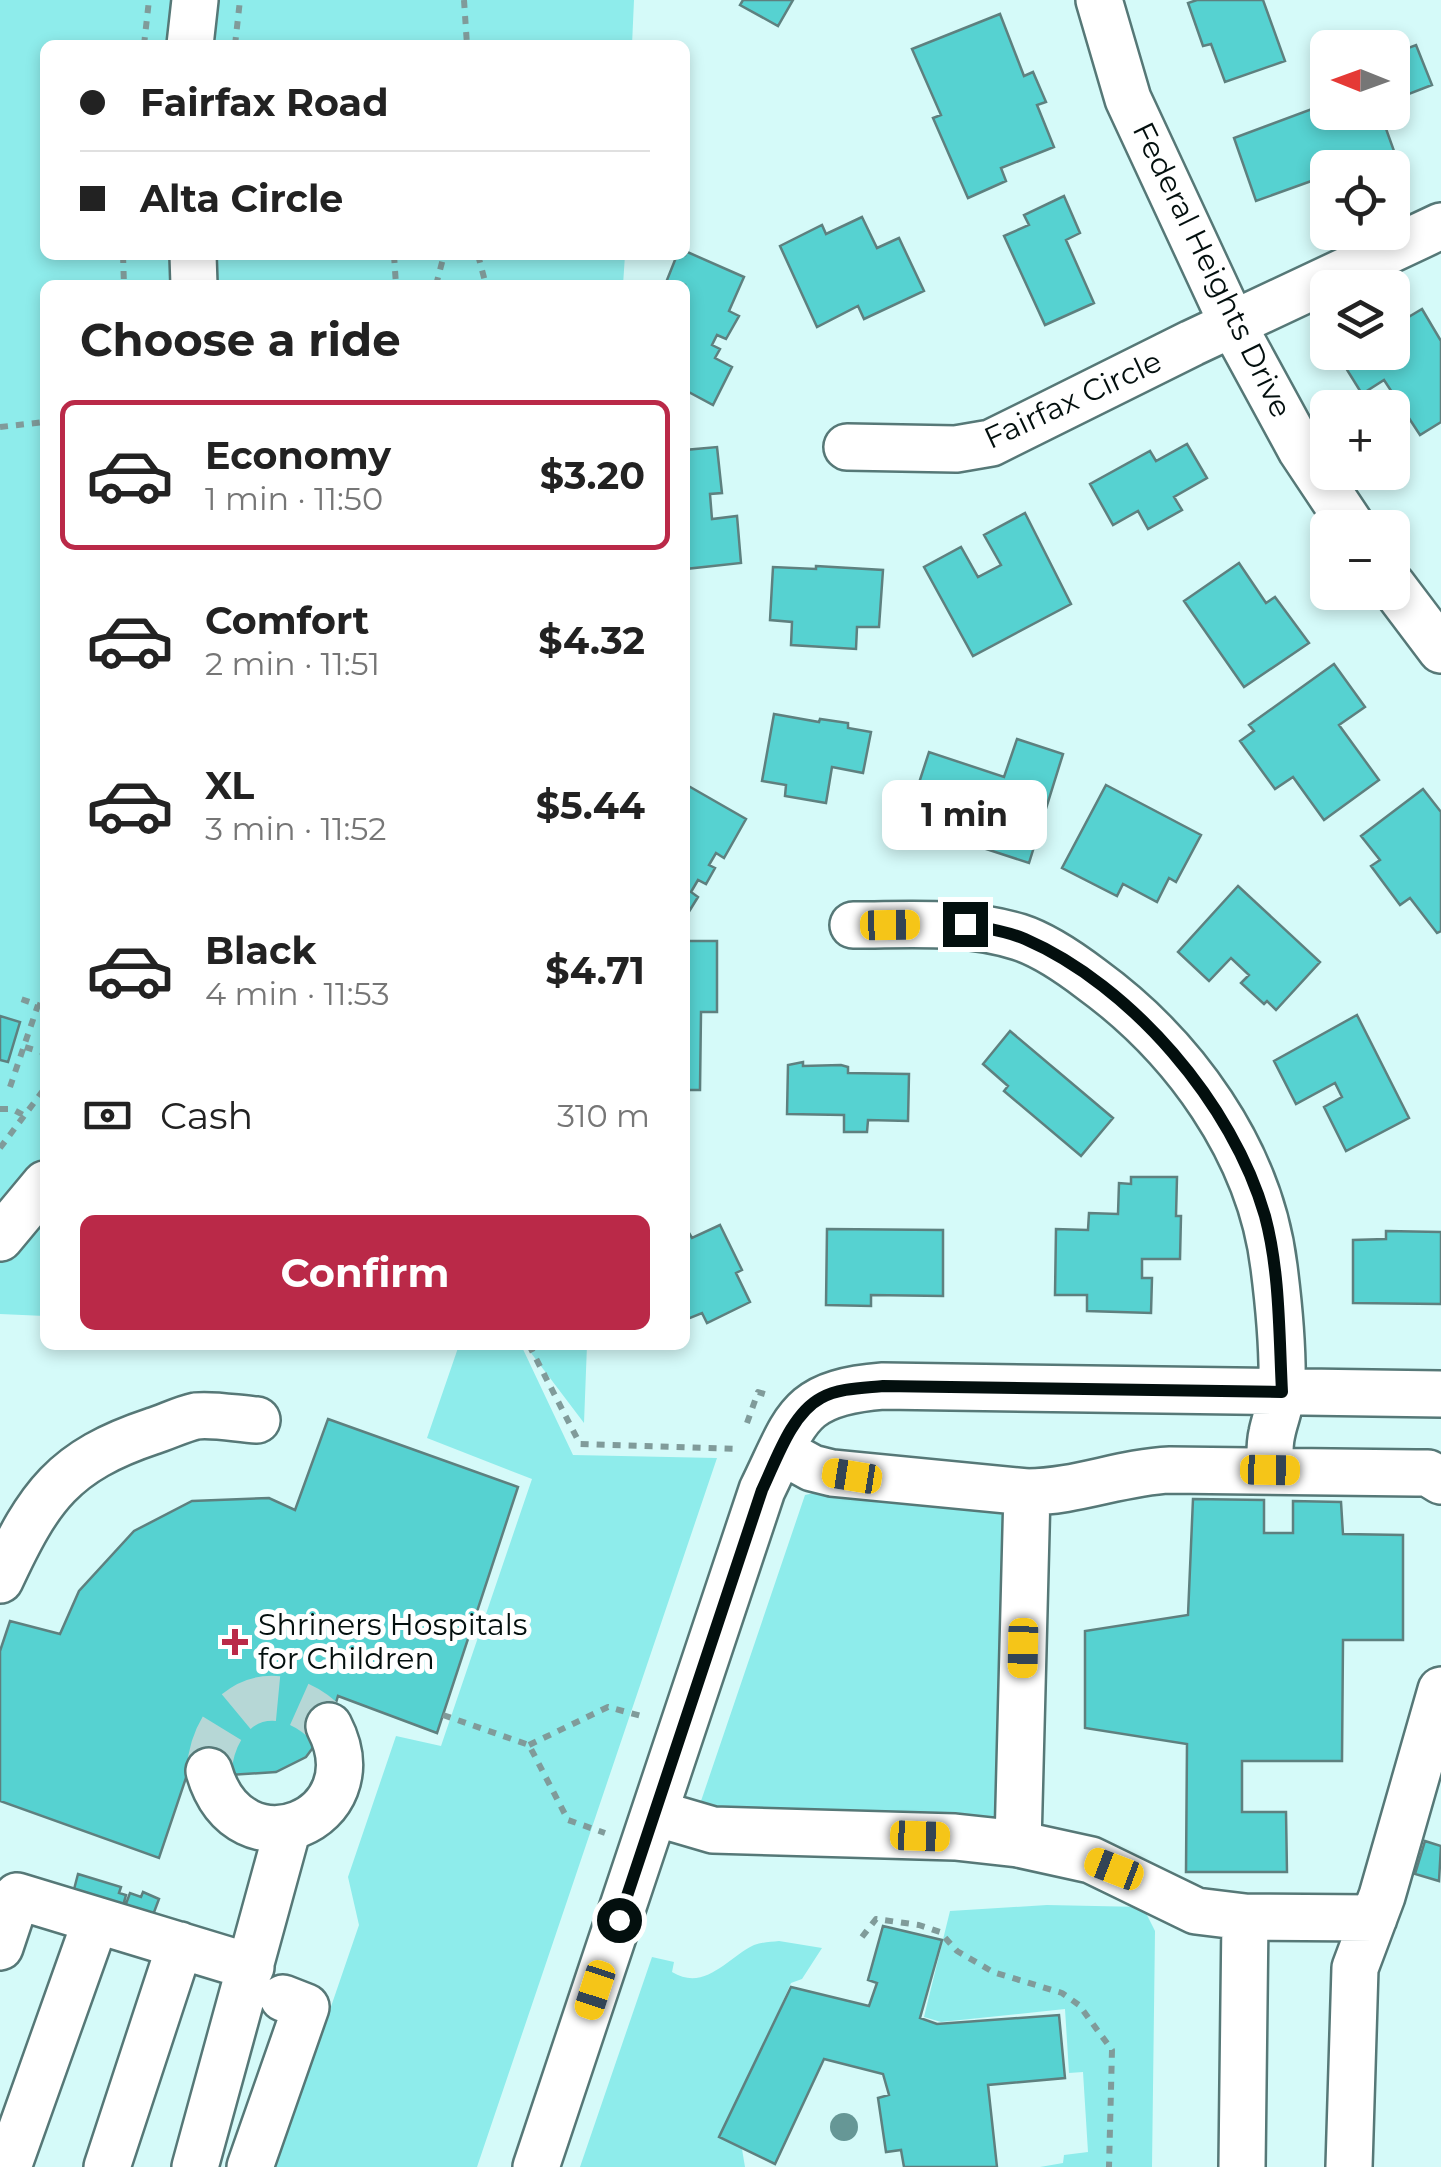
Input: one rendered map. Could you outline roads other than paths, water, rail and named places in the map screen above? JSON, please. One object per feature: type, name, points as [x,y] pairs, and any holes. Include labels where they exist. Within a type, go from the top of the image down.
[{"type":"street","points":[[191,40],[195,0]]},
{"type":"street","name":"Federal Heights Drive","points":[[1099,0],[1128,100],[1234,324],[1301,450],[1341,510]]},
{"type":"street","name":"Fairfax Circle","points":[[847,448],[956,449],[991,443],[1441,226]]},
{"type":"street","points":[[1410,609],[1441,650]]},
{"type":"street","points":[[853,926],[965,924],[1023,938],[1072,965],[1126,1004],[1163,1042],[1208,1099],[1228,1132],[1264,1215],[1274,1266],[1282,1392],[1270,1437],[1270,1470]]},
{"type":"street","points":[[0,1238],[40,1190]]},
{"type":"street","points":[[536,2167],[762,1490],[759,1450],[788,1401],[883,1386],[1441,1394]]},
{"type":"street","points":[[0,1580],[36,1510],[60,1481],[86,1459],[121,1442],[197,1416],[258,1420]]},
{"type":"street","points":[[759,1450],[832,1473],[1027,1492],[1084,1488],[1148,1471],[1416,1472],[1428,1473],[1441,1481]]},
{"type":"street","points":[[1018,1844],[1027,1492]]},
{"type":"street","points":[[1349,2167],[1354,1968],[1374,1918],[1441,1690]]},
{"type":"street","points":[[210,1771],[216,1792],[228,1810],[245,1822],[266,1829],[288,1828],[308,1821],[325,1807],[336,1788],[341,1767],[338,1744],[330,1726]]},
{"type":"street","points":[[655,1813],[713,1830],[955,1837],[1018,1844],[1091,1860],[1196,1911],[1245,1916],[1374,1918]]},
{"type":"street","points":[[195,2167],[288,1828]]},
{"type":"street","points":[[0,1947],[17,1896],[251,1968]]},
{"type":"street","points":[[1242,2167],[1245,1916]]},
{"type":"street","points":[[8,2167],[96,1920]]},
{"type":"street","points":[[107,2167],[180,1945]]},
{"type":"street","points":[[250,2167],[306,2007],[284,1998]]},
{"type":"tunnel","points":[[209,1771],[223,1726],[236,1711],[252,1702],[271,1698],[290,1701],[310,1710],[329,1726]]},
{"type":"place","name":"Shriners Hospitals for Children","points":[[235,1642]]}]
